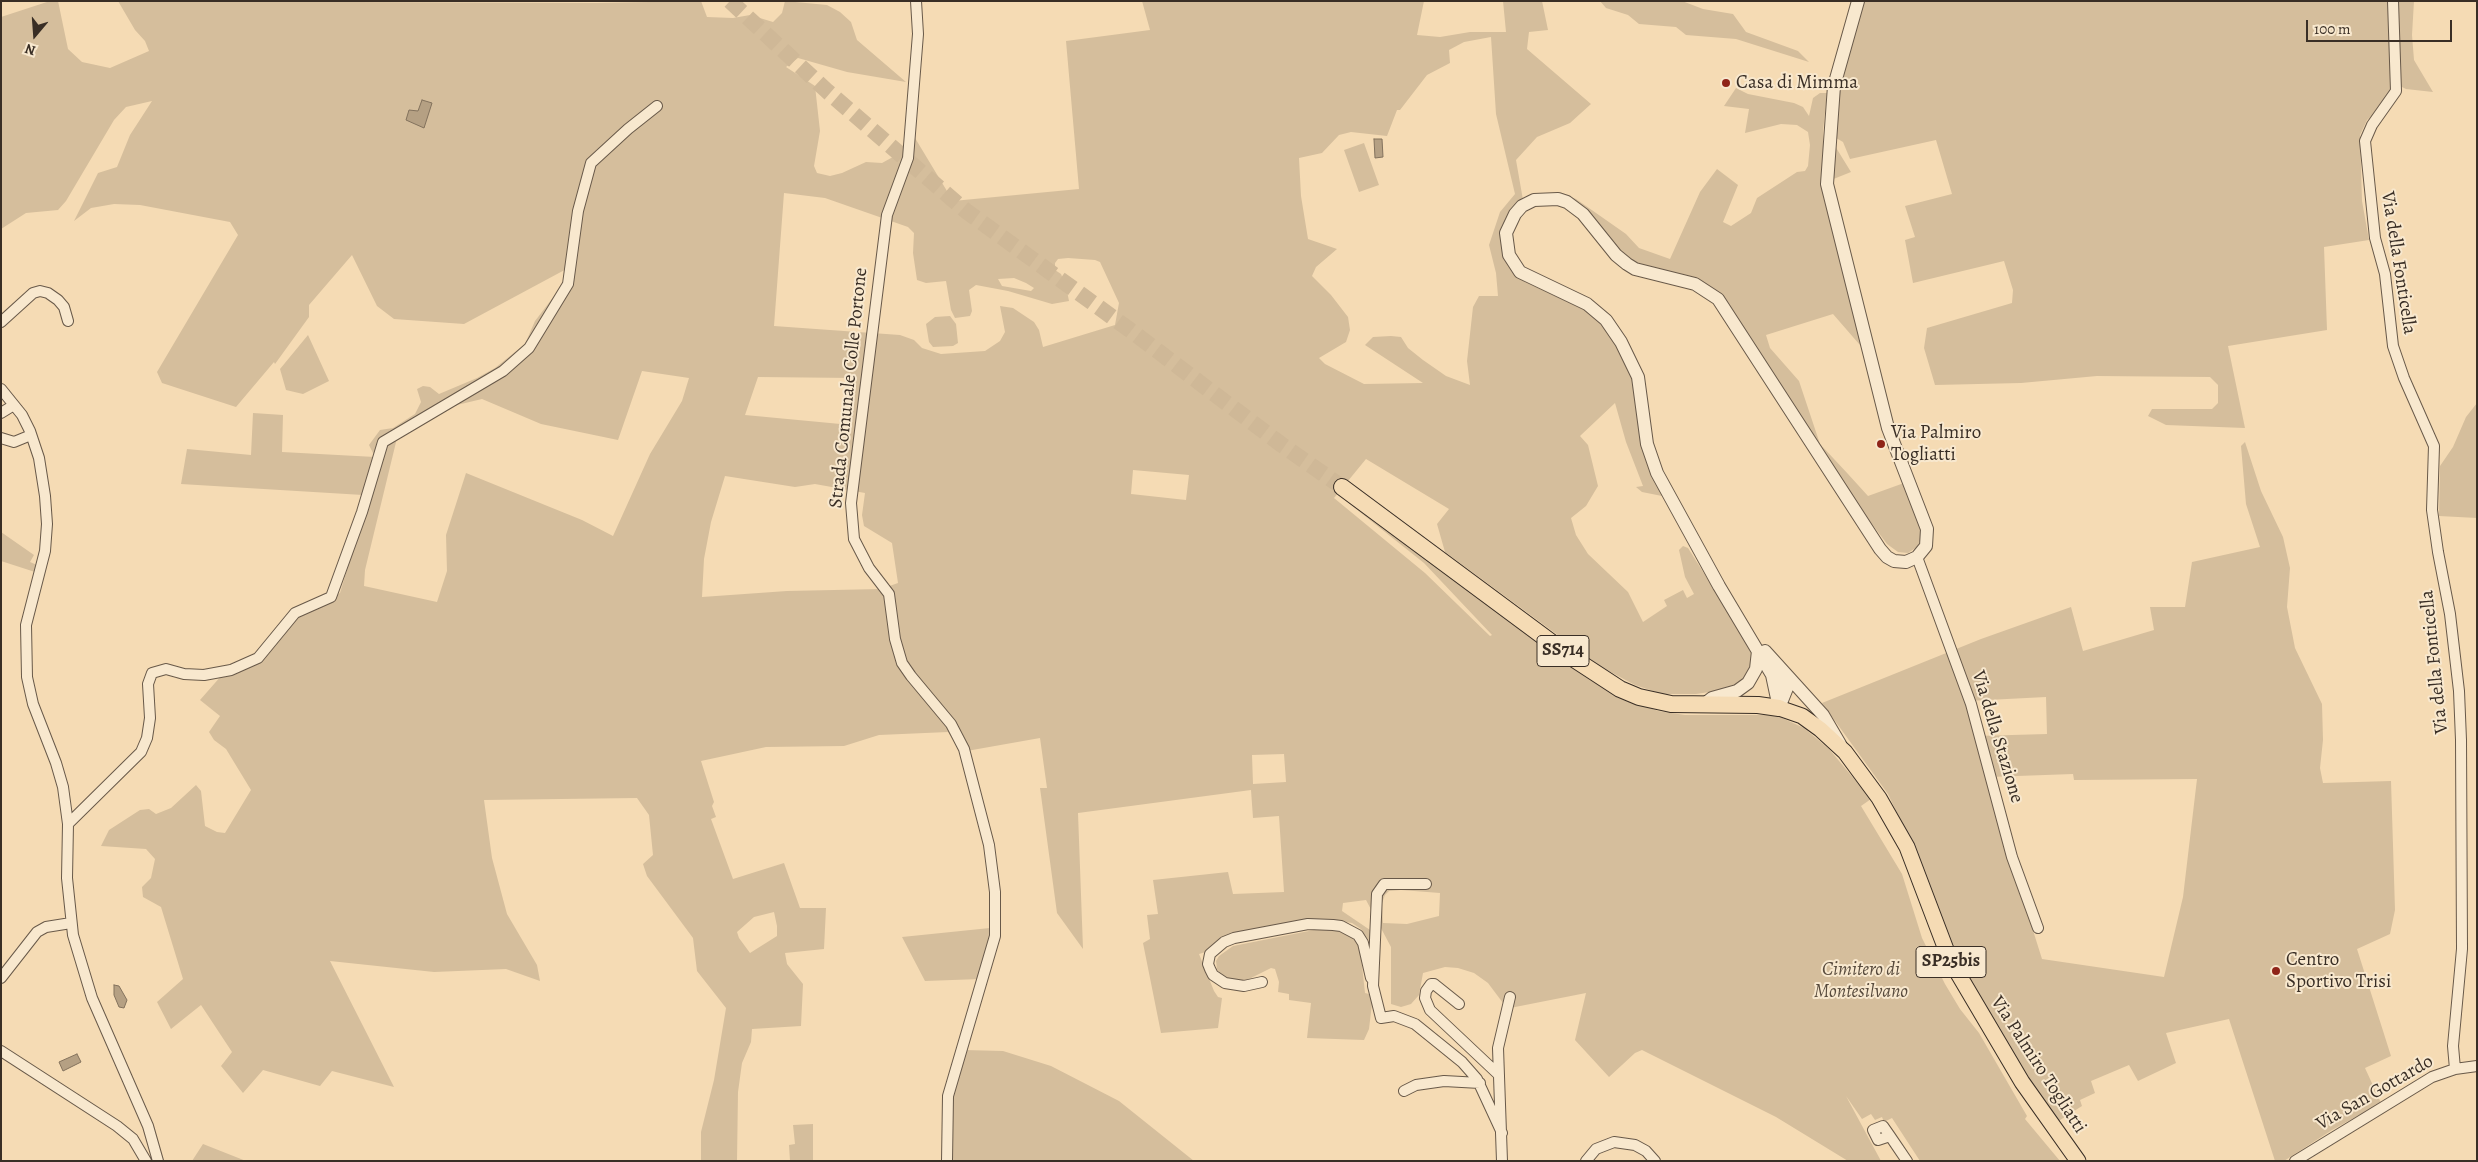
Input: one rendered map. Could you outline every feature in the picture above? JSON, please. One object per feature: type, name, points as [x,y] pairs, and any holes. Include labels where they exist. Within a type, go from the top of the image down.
[{"type":"highway","name":"SS714","points":[[1342,487],[1610,684],[1648,700],[1671,704],[1758,705],[1779,708]]},
{"type":"main road","name":"Via Palmiro Togliatti","points":[[1779,708],[1812,722],[1845,752],[1879,798],[1907,847],[1943,947],[1980,1013],[2036,1104],[2078,1161]]},
{"type":"street","name":"Strada Comunale Colle Portone","points":[[916,1],[918,34],[908,158],[887,215],[851,503],[854,539],[869,568],[889,594],[895,639],[902,663],[952,724],[964,749],[989,845],[995,892],[995,936],[948,1096],[947,1161]]},
{"type":"street","points":[[1858,1],[1836,74],[1831,115],[1827,184],[1888,428],[1927,529],[1926,546],[1917,558]]},
{"type":"street","name":"Via della Fonticella","points":[[2393,1],[2396,91],[2372,125],[2365,141],[2374,238],[2385,274],[2393,346],[2404,378],[2434,446],[2432,510],[2450,614],[2459,691],[2462,949],[2453,1046],[2455,1069]]},
{"type":"street","points":[[68,824],[141,752],[147,738],[150,718],[148,684],[152,672],[166,668],[184,674],[204,675],[231,670],[258,658],[295,612],[331,597],[362,512],[383,442],[503,371],[529,348],[568,284],[578,211],[591,163],[657,106]]},
{"type":"street","name":"Via Palmiro Togliatti","points":[[1779,708],[1787,688],[1719,586],[1657,473],[1647,444],[1638,377],[1621,342],[1606,320],[1587,304],[1529,278],[1520,272],[1509,256],[1506,244],[1509,223],[1522,206],[1534,200],[1548,198],[1567,202],[1591,222],[1616,255],[1626,264],[1634,269],[1694,284],[1718,300],[1880,550],[1894,561],[1906,562],[1917,558]]},
{"type":"street","points":[[1,322],[33,293],[40,291],[48,293],[58,300],[64,307],[68,321]]},
{"type":"street","points":[[1,389],[14,404],[32,435],[41,467],[47,524],[44,558],[26,625],[28,677],[33,704],[58,770],[68,824],[67,878],[71,922],[92,998],[148,1126],[158,1161]]},
{"type":"street","points":[[1,413],[14,404]]},
{"type":"street","points":[[1,438],[14,442],[32,435]]},
{"type":"street","name":"Via della Stazione","points":[[1917,558],[1971,704],[2012,857],[2038,928]]},
{"type":"street","points":[[1702,705],[1712,698],[1737,691],[1748,683],[1764,654]]},
{"type":"street","name":"Via Palmiro Togliatti","points":[[1764,654],[1823,715],[1845,752]]},
{"type":"street","points":[[1373,986],[1377,894],[1384,884],[1426,884]]},
{"type":"street","points":[[1,978],[37,932],[71,922]]},
{"type":"street","points":[[1262,982],[1244,986],[1225,983],[1213,975],[1208,964],[1210,954],[1224,942],[1234,938],[1308,924],[1341,926],[1358,935],[1363,943],[1381,1018],[1394,1016],[1415,1024],[1462,1062],[1480,1083],[1502,1133]]},
{"type":"street","points":[[1459,1004],[1434,984],[1431,984],[1426,991],[1425,998],[1430,1010],[1499,1075]]},
{"type":"street","points":[[1502,1161],[1498,1048],[1510,997]]},
{"type":"street","points":[[1,1051],[123,1130],[137,1144],[146,1161]]},
{"type":"street","name":"Via San Gottardo","points":[[2295,1161],[2424,1081],[2455,1069],[2477,1066]]},
{"type":"street","points":[[1404,1091],[1416,1085],[1444,1081],[1480,1083]]},
{"type":"street","points":[[1890,1136],[1907,1161]]},
{"type":"street","points":[[1586,1161],[1596,1149],[1614,1142],[1635,1144],[1646,1151],[1655,1161]]},
{"type":"green space","name":"Cimitero di Montesilvano","points":[[50,1],[58,1],[68,49],[82,62],[110,68],[149,51],[145,41],[135,30],[118,1],[597,3],[701,1],[707,17],[733,18],[750,15],[773,22],[782,13],[785,1],[827,5],[840,12],[851,22],[857,40],[906,82],[847,72],[798,58],[786,67],[815,86],[820,131],[814,166],[817,173],[830,176],[842,173],[866,162],[882,163],[902,152],[915,138],[953,201],[1079,189],[1066,41],[1150,30],[1142,1],[1424,1],[1417,35],[1440,37],[1470,32],[1506,32],[1503,1],[1542,1],[1548,30],[1529,32],[1527,49],[1591,104],[1570,123],[1537,137],[1516,160],[1523,200],[1543,193],[1563,194],[1576,199],[1626,234],[1639,248],[1670,259],[1700,192],[1717,169],[1738,185],[1723,222],[1731,226],[1751,213],[1757,198],[1797,172],[1805,171],[1808,166],[1810,145],[1808,132],[1797,125],[1781,124],[1745,133],[1749,109],[1724,106],[1736,88],[1748,94],[1794,103],[1803,107],[1809,116],[1813,98],[1820,93],[1827,93],[1823,131],[1823,196],[1866,352],[1833,314],[1766,335],[1770,348],[1799,381],[1820,444],[1868,496],[1904,483],[1921,529],[1920,541],[1917,547],[1908,553],[1898,552],[1887,544],[1863,512],[1721,298],[1636,267],[1584,212],[1543,197],[1507,222],[1512,270],[1525,282],[1589,312],[1604,326],[1619,347],[1631,370],[1667,497],[1642,492],[1636,487],[1643,486],[1626,442],[1615,403],[1580,436],[1588,445],[1598,486],[1586,506],[1571,518],[1576,535],[1588,554],[1628,592],[1643,622],[1667,606],[1664,600],[1683,590],[1687,598],[1694,594],[1685,577],[1679,550],[1683,546],[1688,548],[1748,643],[1755,660],[1746,681],[1729,689],[1696,694],[1662,694],[1635,685],[1601,667],[1445,552],[1437,524],[1449,509],[1366,459],[1334,498],[1425,573],[1490,636],[1492,635],[1424,563],[1341,497],[1341,494],[1545,648],[1590,680],[1620,697],[1658,711],[1685,715],[1767,715],[1780,717],[1804,728],[1829,749],[1871,799],[1861,806],[1902,874],[1922,938],[1945,984],[1960,1009],[1979,1033],[2027,1116],[2025,1119],[2060,1161],[1920,1161],[1892,1118],[1884,1122],[1882,1117],[1875,1120],[1871,1114],[1862,1119],[1846,1096],[1881,1161],[1848,1161],[1776,1117],[1642,1050],[1635,1053],[1609,1077],[1575,1040],[1586,993],[1510,1008],[1503,1003],[1488,983],[1474,973],[1458,968],[1445,967],[1423,973],[1419,995],[1411,1004],[1401,1007],[1391,1004],[1391,947],[1366,900],[1343,903],[1342,911],[1373,932],[1370,942],[1361,929],[1352,923],[1327,919],[1311,920],[1199,954],[1214,991],[1218,997],[1222,998],[1218,1028],[1161,1033],[1143,943],[1150,939],[1147,915],[1158,914],[1153,880],[1228,872],[1233,894],[1284,892],[1279,816],[1253,818],[1251,790],[1078,813],[1083,949],[1057,913],[1040,788],[1047,788],[1040,738],[961,752],[948,732],[879,735],[844,746],[766,747],[701,761],[714,802],[712,806],[716,817],[711,819],[733,879],[784,863],[800,908],[826,908],[824,949],[785,953],[787,964],[803,984],[801,1026],[752,1029],[751,1042],[742,1063],[738,1092],[737,1161],[701,1161],[701,1132],[714,1080],[726,1008],[697,971],[693,938],[647,876],[643,864],[653,855],[649,815],[637,798],[484,800],[492,858],[507,914],[537,965],[540,981],[506,969],[434,972],[330,961],[394,1087],[332,1071],[320,1086],[263,1070],[243,1093],[221,1066],[232,1052],[201,1005],[171,1029],[157,1002],[183,979],[161,907],[143,897],[142,887],[151,878],[155,859],[146,849],[101,846],[109,830],[140,810],[149,809],[156,814],[171,808],[196,785],[201,791],[205,826],[217,832],[225,833],[251,790],[226,749],[214,740],[209,732],[220,716],[200,700],[229,667],[253,655],[291,611],[322,604],[340,593],[349,563],[346,546],[363,495],[181,484],[187,449],[251,455],[253,413],[283,415],[282,452],[375,457],[369,445],[380,430],[393,428],[415,414],[421,402],[417,389],[423,386],[430,387],[439,394],[495,368],[525,344],[535,321],[561,287],[572,266],[464,324],[394,319],[377,306],[352,255],[309,305],[309,317],[275,364],[274,362],[236,407],[162,383],[157,372],[238,235],[230,222],[140,205],[114,204],[91,208],[74,221],[98,173],[117,167],[130,135],[152,101],[126,107],[114,120],[66,201],[58,210],[26,213],[1,229],[1,17]],"holes":[[[1491,37],[1496,114],[1515,194],[1500,212],[1489,245],[1496,273],[1498,296],[1479,296],[1473,307],[1467,361],[1470,385],[1446,376],[1408,348],[1401,337],[1391,336],[1373,337],[1365,345],[1423,383],[1364,384],[1325,364],[1319,358],[1346,342],[1350,330],[1348,317],[1331,295],[1312,276],[1316,267],[1337,249],[1308,239],[1301,196],[1299,158],[1322,153],[1339,135],[1351,132],[1387,136],[1397,110],[1400,110],[1427,75],[1450,63],[1449,50],[1464,42]],[[784,193],[825,198],[908,227],[914,233],[913,253],[917,280],[926,283],[946,281],[951,310],[955,318],[970,316],[972,311],[969,290],[976,285],[1008,291],[1052,304],[1069,301],[1061,274],[1055,270],[1055,263],[1058,259],[1068,258],[1100,262],[1119,303],[1115,325],[1043,347],[1039,330],[1034,322],[1013,308],[1000,306],[1005,332],[1000,341],[985,351],[941,354],[922,348],[914,340],[900,335],[774,326]],[[1014,278],[1034,288],[1031,291],[1002,286],[998,279]],[[642,371],[689,378],[682,401],[650,454],[613,536],[582,520],[466,473],[446,535],[447,571],[437,602],[364,586],[365,570],[397,438],[440,409],[482,399],[541,424],[618,440]],[[758,377],[854,378],[851,425],[745,415]],[[1133,470],[1189,475],[1186,500],[1131,494]],[[725,476],[795,487],[815,484],[865,493],[862,515],[864,526],[892,543],[898,583],[881,589],[787,591],[702,597],[704,559],[711,522]],[[1284,754],[1286,782],[1253,784],[1252,755]],[[1389,891],[1440,893],[1439,916],[1407,924],[1383,923],[1382,903]],[[774,912],[777,936],[750,953],[737,932],[754,917]]]},
{"type":"green space","points":[[1600,1],[1682,1],[1703,9],[1733,14],[1746,32],[1798,51],[1809,62],[1736,39],[1686,35],[1676,27],[1639,24],[1628,15],[1606,8]]},
{"type":"green space","points":[[1860,1],[2391,1],[2394,90],[2385,104],[2367,120],[2360,135],[2362,201],[2369,240],[2324,247],[2327,330],[2228,346],[2245,428],[2166,425],[2148,416],[2152,409],[2212,409],[2218,403],[2218,385],[2210,377],[2097,376],[2021,383],[1935,385],[1924,348],[1927,328],[2012,303],[2013,290],[2004,261],[1913,283],[1905,240],[1915,237],[1905,206],[1952,194],[1936,140],[1850,159],[1843,142],[1836,138],[1839,75]]},
{"type":"green space","points":[[2395,1],[2414,1],[2412,35],[2414,60],[2433,92],[2406,89],[2398,85]]},
{"type":"green space","points":[[1364,143],[1379,185],[1359,192],[1344,150]]},
{"type":"green space","points":[[1835,146],[1851,172],[1831,180]]},
{"type":"green space","points":[[950,316],[956,324],[958,343],[953,346],[933,347],[929,342],[926,324],[935,317]]},
{"type":"green space","points":[[308,335],[329,381],[303,394],[286,390],[280,369]]},
{"type":"green space","points":[[2477,403],[2477,518],[2439,516],[2440,466],[2453,447],[2466,417]]},
{"type":"green space","points":[[2245,442],[2261,491],[2283,537],[2290,568],[2287,607],[2295,648],[2322,704],[2323,740],[2320,768],[2323,783],[2391,781],[2395,910],[2390,934],[2357,949],[2391,1056],[2365,1068],[2381,1103],[2332,1130],[2284,1161],[2275,1161],[2229,1019],[2166,1033],[2176,1063],[2138,1081],[2129,1065],[2091,1081],[2095,1093],[2080,1100],[2082,1106],[2057,1122],[2025,1076],[1947,945],[1906,832],[1888,794],[1822,703],[1981,639],[2071,607],[2083,651],[2154,630],[2150,607],[2185,607],[2192,562],[2260,547],[2246,504],[2241,446]],"holes":[[[2046,697],[2047,734],[1977,736],[1968,701]],[[2073,774],[2074,780],[2197,779],[2183,897],[2164,977],[2042,959],[2009,854],[1989,777]]]},
{"type":"green space","points":[[1,532],[34,555],[30,562],[37,565],[35,572],[1,561]]},
{"type":"green space","points":[[990,928],[990,939],[980,979],[925,981],[902,937]]},
{"type":"green space","points":[[1324,928],[1346,932],[1356,939],[1360,947],[1365,993],[1373,995],[1369,1029],[1364,1040],[1307,1038],[1311,1003],[1289,1000],[1289,994],[1278,992],[1279,982],[1275,969],[1271,968],[1241,983],[1234,984],[1221,975],[1217,969],[1216,961],[1219,956],[1233,946]]},
{"type":"green space","points":[[964,1050],[1003,1051],[1051,1066],[1119,1101],[1194,1161],[950,1160],[952,1096]]},
{"type":"green space","points":[[813,1124],[813,1161],[790,1161],[789,1145],[795,1144],[793,1125]]},
{"type":"green space","points":[[203,1144],[246,1161],[192,1161]]},
{"type":"shaded area","points":[[422,100],[432,103],[424,128],[406,120],[409,110],[418,111]]},
{"type":"shaded area","points":[[1374,139],[1382,139],[1383,157],[1375,158]]},
{"type":"shaded area","points":[[114,985],[119,986],[127,1000],[124,1008],[119,1007],[114,995]]},
{"type":"shaded area","points":[[77,1054],[81,1062],[63,1071],[59,1062]]},
{"type":"tunnel","points":[[730,1],[827,91],[966,211],[1130,330],[1282,445],[1342,487]]},
{"type":"place","name":"Casa di Mimma","points":[[1726,83]]},
{"type":"place","name":"Via Palmiro Togliatti","points":[[1881,444]]},
{"type":"place","name":"Centro Sportivo Trisi","points":[[2276,971]]}]
